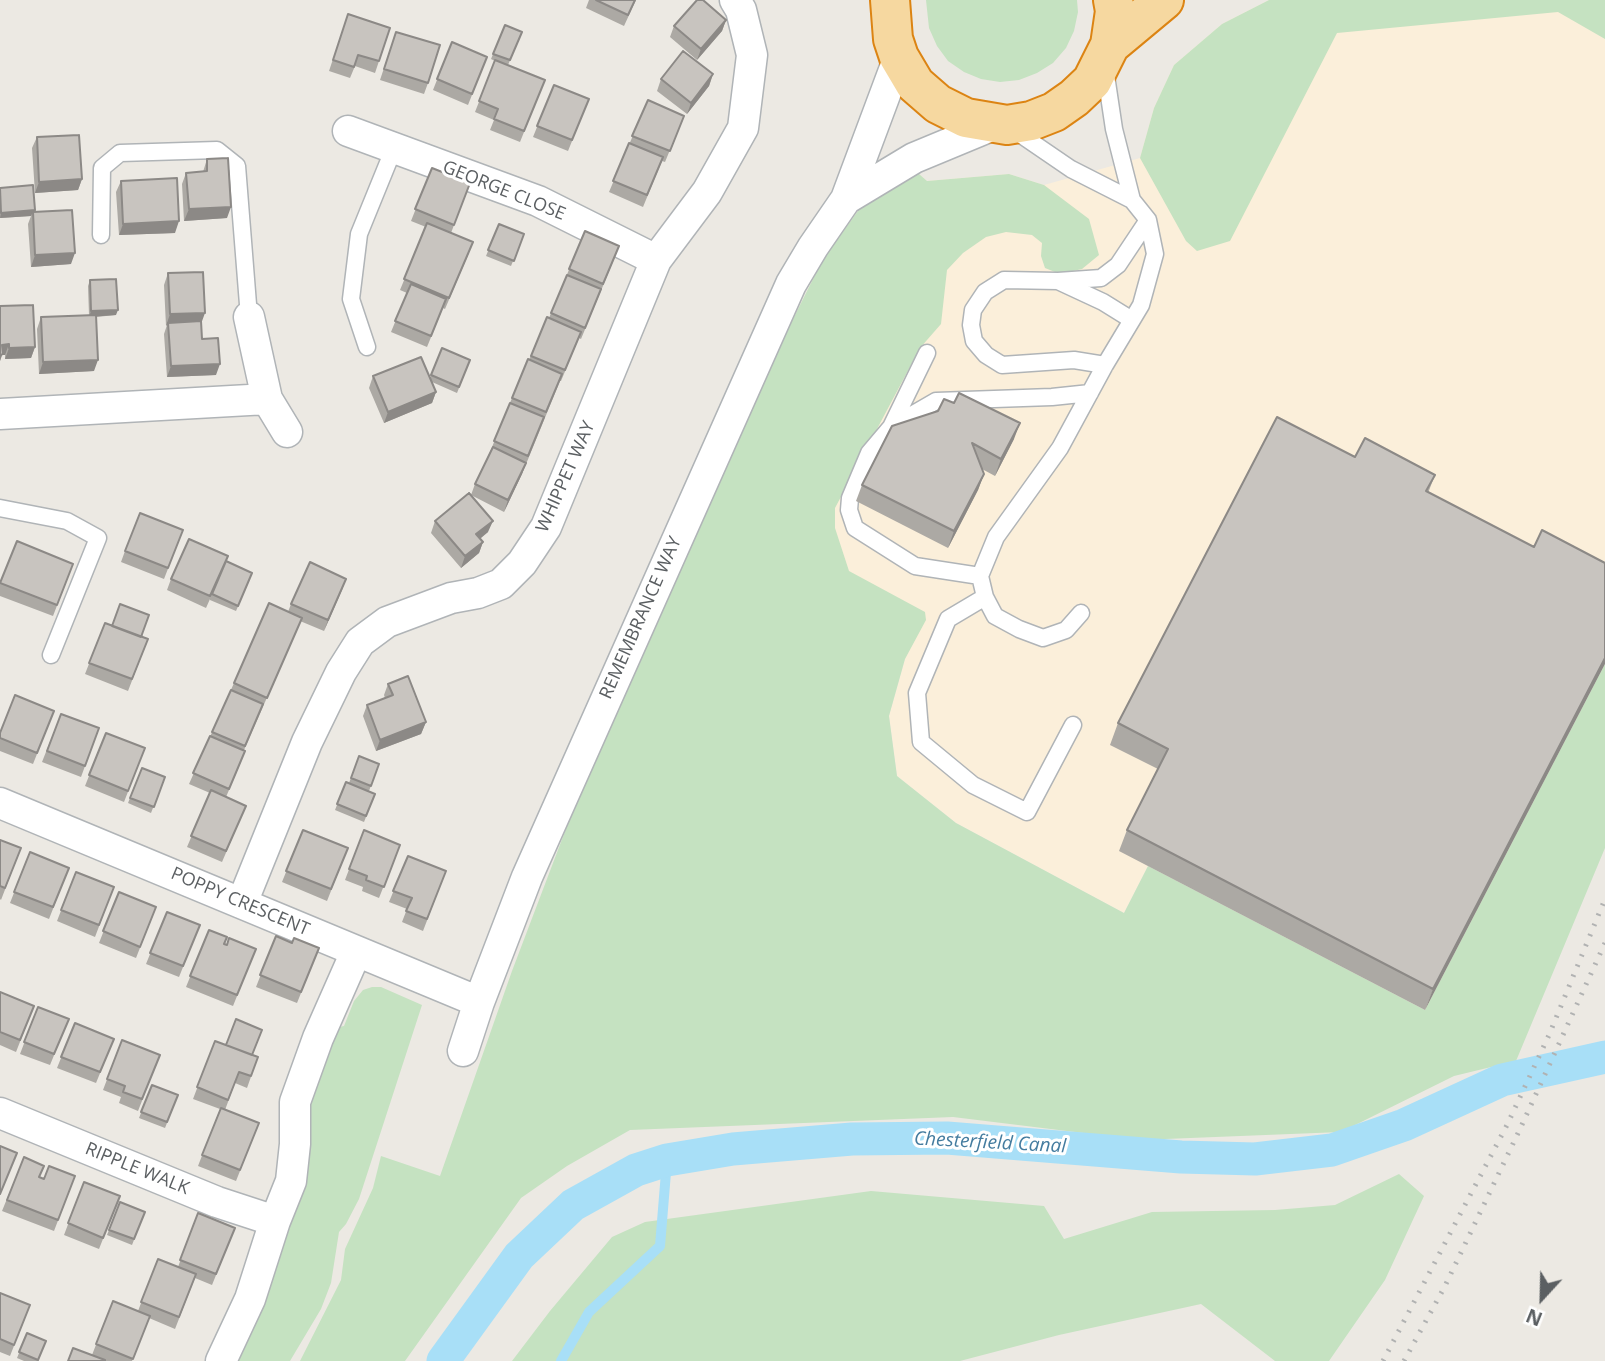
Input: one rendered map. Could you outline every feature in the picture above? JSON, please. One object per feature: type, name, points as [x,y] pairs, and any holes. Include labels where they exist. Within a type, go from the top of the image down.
[{"type":"highway","points":[[869,0],[915,84],[938,104],[966,118],[1001,125],[1031,121],[1054,112],[1092,81],[1107,53],[1115,11],[1113,0]]},
{"type":"highway","points":[[890,0],[896,48]]},
{"type":"highway","points":[[1107,53],[1164,0]]},
{"type":"street","name":"WHIPPET WAY","points":[[242,903],[307,742],[341,672],[360,642],[387,622],[451,598],[478,593],[501,584],[522,563],[546,527],[656,260],[707,192],[743,128],[752,55],[741,9],[736,0]]},
{"type":"street","name":"REMEMBRANCE WAY","points":[[464,1051],[479,1002],[527,877],[732,415],[791,284],[846,199],[896,48]]},
{"type":"street","name":"REMEMBRANCE WAY","points":[[846,199],[914,158],[1001,125]]},
{"type":"street","name":"GEORGE CLOSE","points":[[348,131],[538,201],[656,260]]},
{"type":"street","points":[[249,317],[267,399],[287,432]]},
{"type":"street","points":[[0,414],[267,399]]},
{"type":"street","name":"POPPY CRESCENT","points":[[0,803],[479,1002]]},
{"type":"street","points":[[221,1361],[250,1298],[291,1181],[296,1144],[295,1102],[318,1038],[356,952]]},
{"type":"street","name":"RIPPLE WALK","points":[[0,1113],[217,1202],[275,1221]]},
{"type":"lane","points":[[1107,53],[1114,129],[1132,200]]},
{"type":"lane","points":[[1001,125],[1071,169],[1132,200],[1148,219],[1155,254],[1140,305],[1132,320],[1060,448],[996,537],[980,576],[985,597],[995,616],[1043,638],[1066,630],[1081,613]]},
{"type":"lane","points":[[367,347],[351,299],[359,234],[394,148]]},
{"type":"lane","points":[[101,235],[102,168],[120,153],[217,150],[237,166],[249,317]]},
{"type":"lane","points":[[1105,365],[1074,360],[1002,365],[986,355],[974,341],[971,325],[973,310],[985,292],[1004,280],[1058,281],[1101,278],[1118,265],[1148,219]]},
{"type":"lane","points":[[1058,281],[1103,302],[1132,320]]},
{"type":"lane","points":[[928,353],[891,427],[869,453],[850,498],[849,510],[855,528],[915,566],[980,576]]},
{"type":"lane","points":[[891,427],[936,401],[1090,393]]},
{"type":"lane","points":[[0,508],[66,521],[98,538],[51,655]]},
{"type":"lane","points":[[985,597],[948,619],[917,693],[920,742],[973,785],[1027,812],[1073,725]]},
{"type":"shaded area","points":[[1269,0],[1605,0],[1605,664],[1425,1010],[1148,866],[1124,913],[956,823],[897,776],[889,716],[905,659],[829,623],[791,323],[822,261],[860,208],[918,173],[927,181],[1009,174],[1044,185],[1140,158],[1154,108],[1174,65],[1222,24]]},
{"type":"green space","points":[[926,0],[1077,0],[1078,12],[1074,31],[1066,48],[1053,63],[1019,80],[1000,82],[981,79],[948,61],[929,28]]},
{"type":"green space","points":[[1269,0],[1605,0],[1605,39],[1558,12],[1337,33],[1230,241],[1197,251],[1186,241],[1140,158],[1154,108],[1174,65],[1222,24]]},
{"type":"green space","points":[[918,173],[927,181],[1009,174],[1044,185],[1089,219],[1099,255],[1082,269],[1060,274],[1045,268],[1041,256],[1042,243],[1032,235],[1006,232],[986,237],[963,253],[947,270],[941,324],[920,348],[835,508],[835,528],[849,571],[925,612],[926,620],[905,659],[889,716],[897,776],[956,823],[1124,913],[1148,866],[1425,1010],[1605,664],[1605,848],[1516,1061],[1454,1076],[1341,1132],[1140,1140],[953,1117],[630,1130],[567,1166],[521,1198],[405,1361],[300,1361],[341,1280],[345,1249],[373,1188],[381,1156],[440,1176],[512,971],[572,813],[791,323],[822,261],[860,208],[890,186]]},
{"type":"green space","points":[[381,987],[422,1005],[359,1199],[339,1232],[331,1283],[321,1309],[290,1361],[228,1361],[334,1028],[344,1026],[354,1001],[363,990]]},
{"type":"green space","points":[[1399,1174],[1424,1196],[1385,1280],[1329,1361],[1275,1361],[1201,1304],[1059,1335],[960,1361],[512,1361],[612,1237],[645,1222],[871,1191],[1044,1206],[1064,1239],[1152,1212],[1275,1210],[1335,1205]]},
{"type":"building","points":[[596,0],[635,0],[628,15]]},
{"type":"building","points":[[697,0],[703,0],[726,20],[701,49],[674,26]]},
{"type":"building","points":[[348,14],[390,28],[379,61],[358,55],[354,67],[333,60]]},
{"type":"building","points":[[505,25],[522,32],[510,60],[493,54]]},
{"type":"building","points":[[396,32],[440,45],[428,83],[384,69]]},
{"type":"building","points":[[452,42],[487,57],[472,94],[437,79]]},
{"type":"building","points":[[683,51],[713,74],[691,103],[661,79]]},
{"type":"building","points":[[495,60],[545,80],[524,131],[494,119],[498,109],[479,101]]},
{"type":"building","points":[[554,85],[589,99],[572,140],[537,126]]},
{"type":"building","points":[[648,100],[684,116],[670,151],[632,136]]},
{"type":"building","points":[[79,135],[82,179],[39,182],[37,137]]},
{"type":"building","points":[[629,143],[663,157],[647,195],[613,181]]},
{"type":"building","points":[[228,158],[231,207],[189,209],[186,173],[207,171],[207,159]]},
{"type":"building","points":[[432,168],[470,183],[454,225],[415,209]]},
{"type":"building","points":[[177,178],[179,221],[123,224],[121,181]]},
{"type":"building","points":[[33,185],[35,210],[1,213],[0,188]]},
{"type":"building","points":[[72,210],[75,253],[35,255],[33,212]]},
{"type":"building","points":[[427,223],[473,242],[449,298],[404,279]]},
{"type":"building","points":[[499,224],[524,234],[514,261],[488,250]]},
{"type":"building","points":[[585,231],[619,246],[603,284],[569,269]]},
{"type":"building","points":[[203,272],[205,313],[170,314],[168,273]]},
{"type":"building","points":[[567,275],[601,289],[585,328],[551,313]]},
{"type":"building","points":[[116,279],[118,310],[91,311],[90,280]]},
{"type":"building","points":[[411,284],[446,299],[431,336],[395,321]]},
{"type":"building","points":[[33,305],[35,347],[9,348],[9,344],[2,345],[3,354],[0,355],[0,306]]},
{"type":"building","points":[[96,315],[98,360],[43,362],[41,317]]},
{"type":"building","points":[[547,317],[581,332],[565,370],[531,356]]},
{"type":"building","points":[[201,321],[202,339],[218,338],[220,364],[171,366],[168,323]]},
{"type":"building","points":[[442,348],[470,360],[459,387],[431,375]]},
{"type":"building","points":[[421,357],[436,392],[388,412],[373,376]]},
{"type":"building","points":[[528,359],[562,374],[546,412],[512,398]]},
{"type":"building","points":[[959,393],[1020,423],[1001,459],[972,443],[984,474],[954,531],[862,485],[892,426],[938,411],[944,399],[954,403]]},
{"type":"building","points":[[510,403],[544,417],[528,456],[494,441]]},
{"type":"building","points":[[1277,417],[1355,457],[1365,438],[1435,475],[1426,491],[1534,547],[1542,530],[1605,563],[1605,658],[1433,989],[1127,830],[1168,749],[1118,723]]},
{"type":"building","points":[[493,447],[526,463],[508,500],[475,484]]},
{"type":"building","points":[[469,493],[493,521],[476,534],[483,542],[465,556],[435,521]]},
{"type":"building","points":[[140,513],[183,530],[168,568],[125,551]]},
{"type":"building","points":[[189,539],[228,556],[210,596],[171,579]]},
{"type":"building","points":[[17,541],[73,564],[57,605],[0,583]]},
{"type":"building","points":[[226,561],[252,573],[238,606],[212,594]]},
{"type":"building","points":[[310,562],[346,579],[328,620],[291,604]]},
{"type":"building","points":[[269,603],[302,618],[267,698],[234,683]]},
{"type":"building","points":[[120,604],[149,615],[141,637],[112,626]]},
{"type":"building","points":[[105,623],[148,639],[132,679],[89,663]]},
{"type":"building","points":[[408,676],[426,722],[380,740],[367,705],[393,695],[388,684]]},
{"type":"building","points":[[231,690],[263,704],[245,746],[212,732]]},
{"type":"building","points":[[15,695],[54,711],[37,753],[0,738]]},
{"type":"building","points":[[61,714],[99,728],[85,766],[47,751]]},
{"type":"building","points":[[106,733],[145,748],[128,791],[89,775]]},
{"type":"building","points":[[210,736],[245,751],[229,789],[193,773]]},
{"type":"building","points":[[359,756],[379,764],[371,786],[351,778]]},
{"type":"building","points":[[142,768],[165,777],[154,807],[130,798]]},
{"type":"building","points":[[346,782],[375,794],[366,816],[337,804]]},
{"type":"building","points":[[211,790],[246,806],[226,851],[191,836]]},
{"type":"building","points":[[303,830],[348,848],[331,889],[286,871]]},
{"type":"building","points":[[364,830],[400,845],[384,887],[349,869]]},
{"type":"building","points":[[0,840],[21,848],[5,888],[0,886]]},
{"type":"building","points":[[30,852],[69,868],[53,907],[14,892]]},
{"type":"building","points":[[408,856],[446,871],[427,919],[406,911],[412,898],[393,891]]},
{"type":"building","points":[[76,872],[114,887],[99,925],[61,910]]},
{"type":"building","points":[[119,892],[156,907],[140,947],[103,931]]},
{"type":"building","points":[[167,912],[200,925],[183,966],[150,953]]},
{"type":"building","points":[[209,930],[227,937],[224,944],[227,945],[229,938],[256,949],[237,995],[190,976]]},
{"type":"building","points":[[276,936],[292,943],[294,938],[319,948],[301,992],[260,975]]},
{"type":"building","points":[[0,992],[34,1006],[20,1040],[0,1032]]},
{"type":"building","points":[[38,1007],[69,1019],[54,1054],[24,1042]]},
{"type":"building","points":[[236,1019],[262,1030],[252,1055],[226,1045]]},
{"type":"building","points":[[75,1023],[114,1039],[100,1072],[61,1057]]},
{"type":"building","points":[[122,1040],[160,1055],[142,1099],[123,1092],[125,1086],[107,1079]]},
{"type":"building","points":[[215,1041],[258,1057],[251,1076],[239,1072],[228,1100],[197,1087]]},
{"type":"building","points":[[152,1085],[178,1095],[167,1122],[141,1112]]},
{"type":"building","points":[[221,1108],[259,1123],[240,1170],[202,1155]]},
{"type":"building","points":[[0,1146],[17,1153],[0,1194]]},
{"type":"building","points":[[24,1157],[44,1166],[39,1177],[44,1179],[49,1166],[75,1176],[58,1220],[7,1200]]},
{"type":"building","points":[[84,1182],[120,1196],[103,1238],[68,1223]]},
{"type":"building","points":[[120,1202],[145,1212],[134,1239],[109,1230]]},
{"type":"building","points":[[198,1213],[235,1228],[216,1274],[180,1260]]},
{"type":"building","points":[[158,1259],[196,1274],[179,1317],[141,1302]]},
{"type":"building","points":[[0,1293],[30,1305],[14,1345],[0,1339]]},
{"type":"building","points":[[113,1301],[150,1316],[133,1359],[96,1344]]},
{"type":"building","points":[[27,1333],[46,1341],[38,1360],[19,1352]]},
{"type":"building","points":[[73,1348],[105,1360],[105,1361],[68,1361]]},
{"type":"waterway","name":"Chesterfield Canal","points":[[443,1361],[519,1256],[573,1205],[636,1170],[667,1160],[733,1149],[852,1139],[947,1138],[1181,1157],[1255,1159],[1332,1150],[1404,1125],[1502,1080],[1605,1057]]},
{"type":"waterway","points":[[561,1361],[589,1312],[660,1246],[667,1160]]},
{"type":"railway","points":[[1383,1361],[1507,1125],[1549,1035],[1605,899]]},
{"type":"railway","points":[[1404,1361],[1445,1286],[1605,943]]}]
